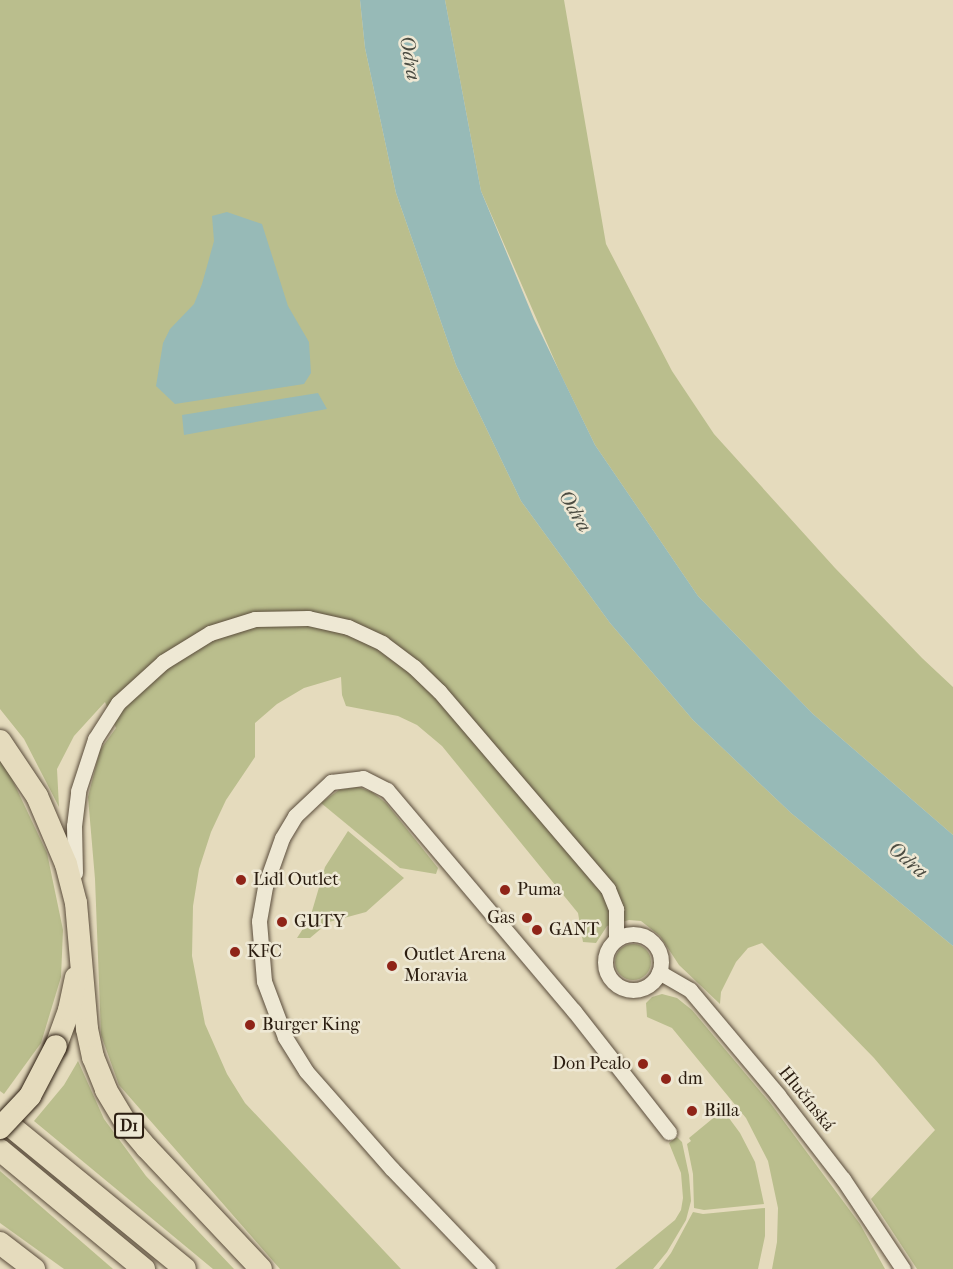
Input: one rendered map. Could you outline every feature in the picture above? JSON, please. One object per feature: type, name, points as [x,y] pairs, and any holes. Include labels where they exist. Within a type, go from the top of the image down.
[{"type":"highway","points":[[0,741],[37,796],[53,829],[76,903],[79,941],[76,979],[69,1010],[56,1046],[30,1096],[7,1128],[185,1269]]},
{"type":"highway","name":"D1","points":[[79,941],[87,1029],[93,1057],[106,1090],[125,1122],[147,1148],[261,1269]]},
{"type":"highway","points":[[0,1150],[144,1269]]},
{"type":"highway","points":[[0,1243],[34,1269]]},
{"type":"street","points":[[76,903],[74,826],[76,799],[90,751],[101,728],[118,703],[163,662],[210,633],[255,619],[293,616],[336,623],[372,637],[394,651],[426,678],[608,889],[616,909],[616,939]]},
{"type":"street","points":[[488,1269],[393,1169],[301,1064],[282,1029],[264,981],[259,921],[265,886],[282,838],[295,816],[326,786],[344,778],[363,778],[387,790],[574,1011],[669,1132]]},
{"type":"street","points":[[631,934],[650,940],[659,952],[659,972],[652,982],[643,988],[631,990],[617,985],[608,975],[605,962],[607,950],[616,939],[631,934]]},
{"type":"street","name":"Hlučínská","points":[[659,972],[690,990],[771,1086],[843,1179],[903,1269]]},
{"type":"green space","points":[[0,0],[360,0],[365,48],[396,193],[456,365],[521,501],[610,623],[693,720],[791,813],[953,946],[953,1269],[917,1269],[871,1199],[935,1130],[874,1058],[762,943],[748,948],[736,962],[721,992],[720,1004],[679,965],[660,936],[641,921],[629,920],[607,926],[596,943],[583,942],[578,913],[442,746],[417,725],[398,716],[346,706],[342,695],[341,677],[304,688],[277,704],[255,723],[255,757],[226,800],[211,832],[199,869],[193,906],[192,956],[205,1024],[227,1074],[245,1103],[401,1269],[280,1269],[119,1085],[101,1035],[95,879],[88,797],[100,750],[116,728],[105,702],[74,736],[57,769],[59,807],[24,739],[0,709]]},
{"type":"green space","points":[[445,0],[564,0],[606,244],[672,371],[714,434],[835,568],[953,687],[953,835],[813,714],[698,596],[595,445],[560,373],[481,191]]},
{"type":"green space","points":[[0,761],[11,777],[47,853],[63,930],[61,977],[41,1043],[4,1094],[0,1091]]},
{"type":"green space","points":[[358,787],[372,792],[386,803],[438,868],[436,874],[400,868],[321,803],[339,790]]},
{"type":"green space","points":[[348,831],[404,878],[366,912],[329,922],[310,938],[297,938],[310,918],[325,867]]},
{"type":"green space","points":[[633,944],[646,949],[651,962],[646,975],[633,980],[620,975],[615,962],[620,949]]},
{"type":"green space","points":[[662,994],[677,998],[692,1010],[771,1104],[860,1224],[885,1269],[772,1269],[777,1242],[778,1208],[768,1161],[746,1118],[672,1028],[647,1017],[646,1003],[652,997]]},
{"type":"green space","points":[[78,1061],[104,1119],[146,1176],[234,1269],[213,1269],[34,1121],[64,1085]]},
{"type":"green space","points":[[723,1110],[740,1133],[755,1162],[764,1204],[704,1210],[694,1208],[693,1174],[687,1144],[691,1141],[689,1138]]},
{"type":"green space","points":[[677,1137],[682,1142],[689,1175],[691,1201],[686,1220],[667,1252],[653,1269],[615,1269],[675,1220],[681,1210],[683,1198],[681,1173],[669,1143]]},
{"type":"green space","points":[[0,1171],[113,1269],[64,1269],[0,1223]]},
{"type":"green space","points":[[765,1208],[765,1236],[758,1269],[659,1269],[671,1253],[693,1212],[703,1214]]},
{"type":"water","name":"Odra","points":[[360,0],[445,0],[481,191],[534,319],[595,445],[698,596],[813,714],[953,835],[953,946],[791,813],[693,720],[610,623],[521,501],[456,365],[396,193],[365,48]]},
{"type":"water","points":[[227,212],[262,224],[288,306],[309,342],[311,373],[304,384],[175,404],[156,386],[163,343],[170,329],[194,304],[202,284],[214,241],[212,216]]},
{"type":"water","points":[[318,393],[327,409],[184,435],[182,415]]},
{"type":"place","name":"Lidl Outlet","points":[[241,880]]},
{"type":"place","name":"Puma","points":[[505,890]]},
{"type":"place","name":"Gas","points":[[527,918]]},
{"type":"place","name":"GUTY","points":[[282,922]]},
{"type":"place","name":"GANT","points":[[537,930]]},
{"type":"place","name":"KFC","points":[[235,952]]},
{"type":"place","name":"Outlet Arena Moravia","points":[[392,966]]},
{"type":"place","name":"Burger King","points":[[250,1025]]},
{"type":"place","name":"Don Pealo","points":[[643,1064]]},
{"type":"place","name":"dm","points":[[666,1079]]},
{"type":"place","name":"Billa","points":[[692,1111]]}]
